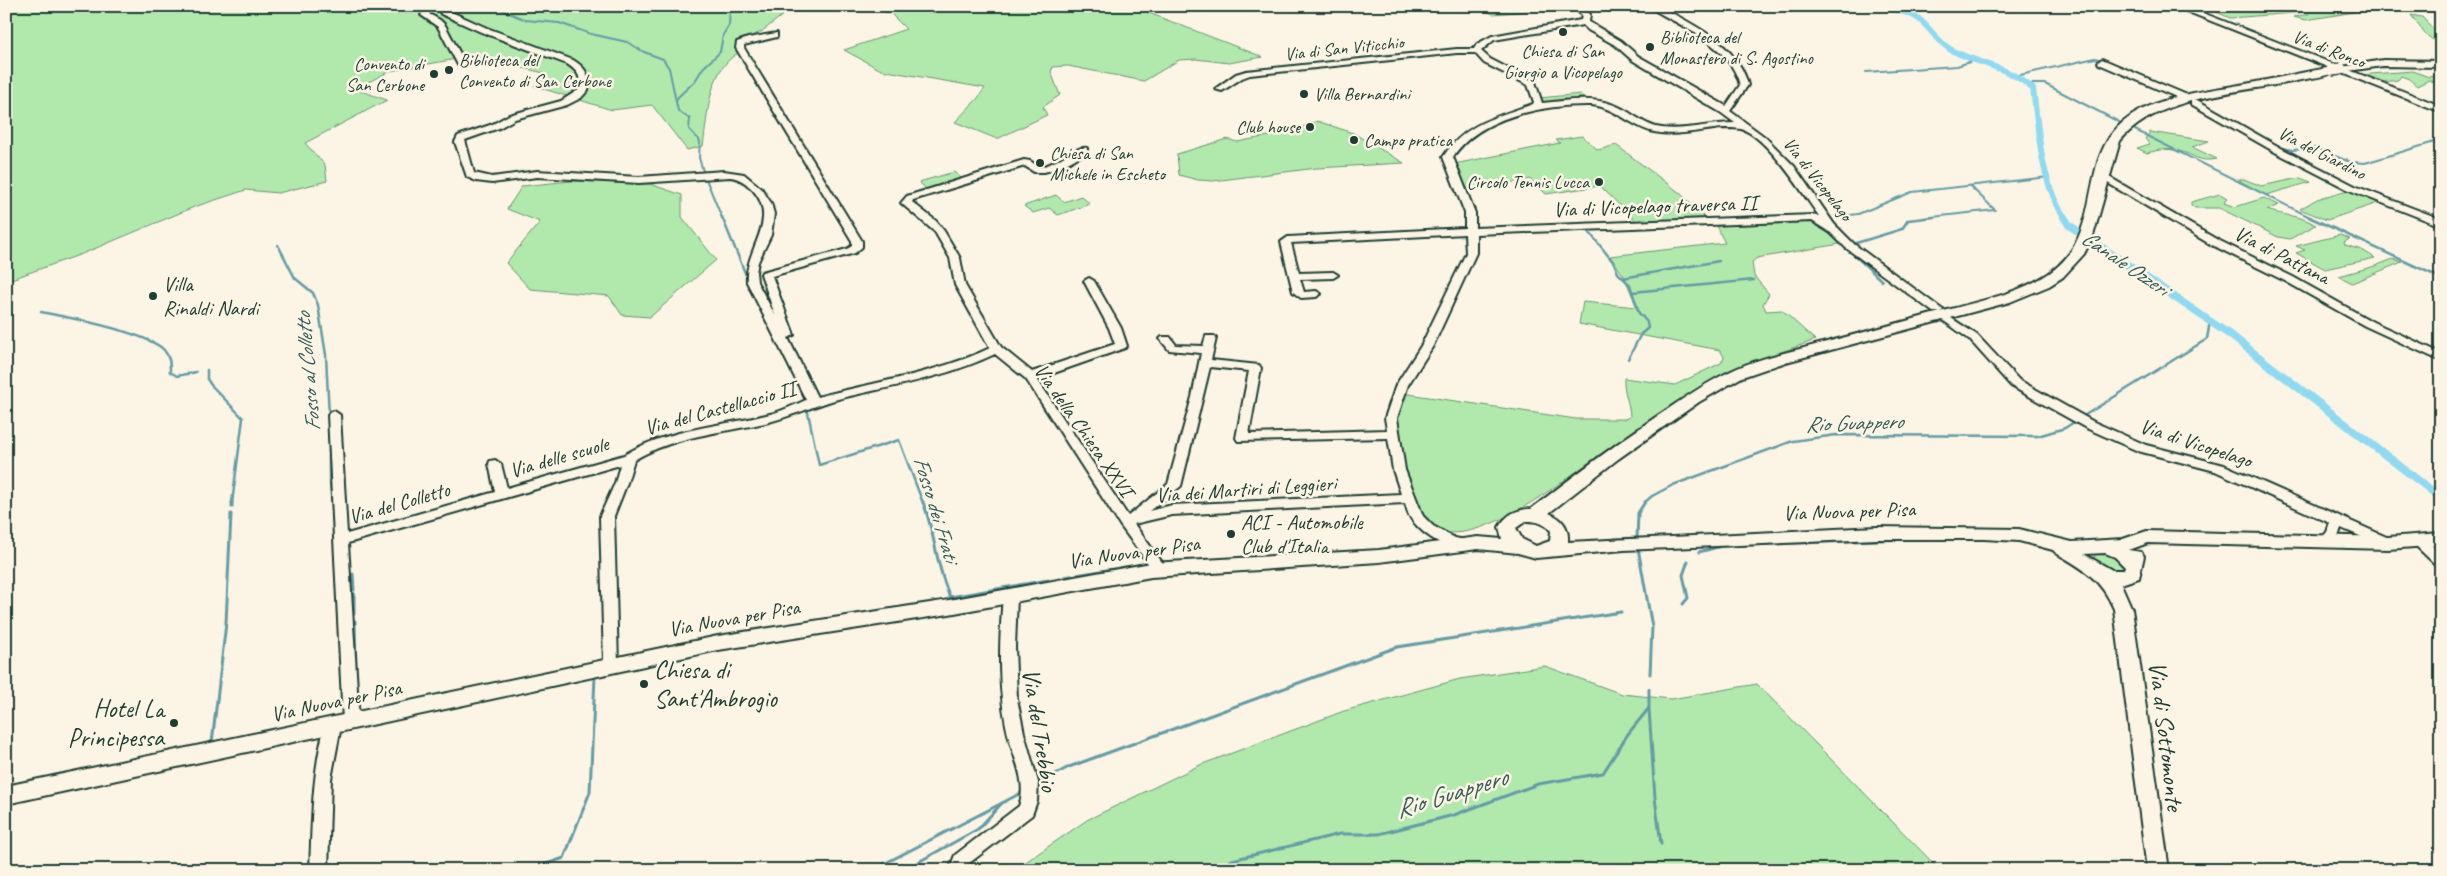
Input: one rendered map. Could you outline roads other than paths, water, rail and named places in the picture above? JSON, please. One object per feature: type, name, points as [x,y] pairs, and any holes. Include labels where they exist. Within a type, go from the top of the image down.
[{"type":"highway","points":[[2433,6],[2441,9]]},
{"type":"main road","points":[[1535,515],[1595,468],[1693,399],[1737,374],[1780,358],[1914,325],[2016,295],[2043,283],[2061,272],[2081,250],[2093,221],[2111,147],[2123,128],[2137,118],[2179,101],[2336,70],[2383,63],[2441,64]]},
{"type":"main road","points":[[1550,550],[1559,544],[1555,509],[1562,495]]},
{"type":"main road","points":[[1473,544],[1499,534],[1515,518],[1535,515],[1548,519],[1558,528],[1587,544],[1598,545]]},
{"type":"main road","points":[[1507,528],[1510,538],[1520,547]]},
{"type":"main road","name":"Via Nuova per Pisa","points":[[1598,545],[1936,532],[2006,534],[2049,542],[2093,563]]},
{"type":"main road","points":[[2093,563],[2099,546],[2124,545],[2147,537],[2342,534],[2388,543],[2441,539]]},
{"type":"main road","points":[[2123,609],[2130,571],[2136,552],[2151,542],[2170,538]]},
{"type":"main road","points":[[1473,544],[1520,547],[1535,552],[1598,545]]},
{"type":"main road","name":"Via Nuova per Pisa","points":[[6,795],[718,643],[1010,596],[1160,569],[1379,556],[1473,544]]},
{"type":"main road","points":[[2107,547],[2121,553],[2130,571]]},
{"type":"main road","points":[[2093,563],[2113,577],[2130,571]]},
{"type":"main road","points":[[2093,563],[2114,588],[2123,609]]},
{"type":"main road","name":"Via di Sottomonte","points":[[2123,609],[2158,870]]},
{"type":"street","points":[[432,6],[425,12],[425,15],[437,21],[441,26],[452,51],[461,63]]},
{"type":"street","points":[[446,6],[443,10],[444,12],[470,22],[484,30],[570,62],[580,68],[585,76],[584,90],[572,99],[512,117],[496,126],[461,138],[460,142],[473,178],[490,180],[550,174],[651,180],[727,175],[742,177],[751,182],[766,202],[769,216],[767,235],[752,266],[750,275],[813,402]]},
{"type":"street","name":"Via di Vicopelago","points":[[1575,6],[1586,14],[1585,22],[1591,28],[1618,43],[1635,58],[1725,109],[1774,149],[1791,168],[1811,201],[1835,231],[1862,255],[1937,310]]},
{"type":"street","points":[[1653,6],[1702,35],[1731,56],[1744,81],[1742,88],[1725,109]]},
{"type":"street","name":"Via di Ronco","points":[[2177,6],[2441,109]]},
{"type":"street","points":[[1537,106],[1538,102],[1532,84],[1487,61],[1477,51],[1480,46],[1492,38],[1585,22]]},
{"type":"street","points":[[774,35],[748,40],[740,44],[740,48],[857,241],[857,247],[851,251],[766,274],[787,333],[802,366],[804,384]]},
{"type":"street","name":"Via di San Viticchio","points":[[1219,89],[1239,76],[1249,73],[1457,51],[1477,51]]},
{"type":"street","points":[[2102,62],[2184,97]]},
{"type":"street","name":"Via del Giardino","points":[[2194,102],[2278,150],[2343,183],[2441,223]]},
{"type":"street","points":[[1473,544],[1452,542],[1428,529],[1417,518],[1408,498],[1400,470],[1391,418],[1399,392],[1427,346],[1471,253],[1472,232],[1470,213],[1448,161],[1450,152],[1460,141],[1486,125],[1537,106],[1601,104],[1617,109],[1644,126],[1666,132],[1722,124],[1748,128]]},
{"type":"street","name":"Via della Chiesa XXVI","points":[[1084,150],[1070,157],[1066,162],[1046,169],[1037,170],[1024,163],[906,201],[911,208],[932,222],[955,258],[960,285],[996,349],[1030,377],[1125,522],[1160,569]]},
{"type":"street","name":"Via di Pattana","points":[[2109,180],[2212,240],[2290,279],[2369,324],[2441,358]]},
{"type":"street","name":"Via di Vicopelago traversa II","points":[[1294,276],[1286,242],[1293,238],[1814,218],[1835,231]]},
{"type":"street","points":[[1316,294],[1299,294],[1294,276],[1333,275]]},
{"type":"street","points":[[1030,377],[1121,346],[1115,328],[1089,281]]},
{"type":"street","name":"Via di Vicopelago","points":[[1948,318],[1973,337],[2015,383],[2063,411],[2142,448],[2218,468],[2317,512],[2342,534]]},
{"type":"street","name":"Via dei Martiri di Leggieri","points":[[1125,522],[1174,486],[1182,462],[1205,363],[1208,344],[1173,348],[1166,339]]},
{"type":"street","name":"Via del Castellaccio II","points":[[611,665],[607,516],[621,483],[628,458],[658,443],[775,417],[813,402],[865,391],[973,362],[996,349]]},
{"type":"street","points":[[1205,363],[1255,368],[1242,438],[1393,434]]},
{"type":"street","name":"Via del Colletto","points":[[334,415],[342,540],[502,494]]},
{"type":"street","name":"Via delle scuole","points":[[495,464],[502,494],[628,458]]},
{"type":"street","name":"Via dei Martiri di Leggieri","points":[[1125,522],[1172,510],[1408,498]]},
{"type":"street","points":[[319,870],[323,775],[327,745],[342,724],[344,621],[342,540]]},
{"type":"street","points":[[2420,542],[2441,562]]},
{"type":"street","name":"Via del Trebbio","points":[[958,870],[961,860],[1026,810],[1031,801],[1030,787],[1015,730],[1006,670],[1010,596]]},
{"type":"waterway","name":"Fosso dei Frati","points":[[492,6],[526,20],[559,23],[591,34],[627,42],[644,52],[663,59],[669,68],[676,102]]},
{"type":"waterway","points":[[676,102],[678,97],[695,81],[703,68],[720,52],[723,35],[729,25],[730,6]]},
{"type":"waterway","name":"Canale Ozzeri","points":[[1875,6],[1898,10],[1914,16],[1953,51],[2005,71],[2033,89],[2045,172],[2050,189],[2065,218]]},
{"type":"waterway","points":[[1892,10],[1923,6]]},
{"type":"waterway","points":[[2175,7],[2271,45]]},
{"type":"waterway","points":[[2292,53],[2330,68]]},
{"type":"waterway","points":[[2016,76],[2095,58],[2112,63]]},
{"type":"waterway","points":[[1866,72],[1957,66],[1976,60]]},
{"type":"waterway","points":[[2342,73],[2435,110]]},
{"type":"waterway","points":[[2029,84],[2045,84],[2119,122]]},
{"type":"waterway","name":"Fosso dei Frati","points":[[676,102],[678,111],[690,119],[689,129],[700,141],[699,158],[704,174]]},
{"type":"waterway","points":[[1737,116],[1758,132]]},
{"type":"waterway","points":[[2135,130],[2312,218]]},
{"type":"waterway","points":[[1764,137],[1790,161],[1807,185]]},
{"type":"waterway","points":[[2280,147],[2292,150],[2315,148],[2350,162],[2365,163],[2441,140]]},
{"type":"waterway","points":[[1836,217],[1858,214],[1912,192],[2049,177]]},
{"type":"waterway","name":"Fosso dei Frati","points":[[706,179],[722,218]]},
{"type":"waterway","points":[[1923,218],[1995,210],[1970,186]]},
{"type":"waterway","name":"Fosso dei Frati","points":[[722,217],[748,280]]},
{"type":"waterway","points":[[1853,244],[1902,229],[1908,220],[1934,217]]},
{"type":"waterway","name":"Canale Ozzeri","points":[[2064,217],[2069,225],[2233,337],[2441,498]]},
{"type":"waterway","points":[[2309,217],[2441,278]]},
{"type":"waterway","points":[[1586,228],[1614,263],[1618,273],[1623,278]]},
{"type":"waterway","name":"Fosso al Colletto","points":[[278,245],[295,278],[313,293],[318,305],[326,355],[329,416]]},
{"type":"waterway","points":[[1847,248],[1882,281]]},
{"type":"waterway","points":[[1623,278],[1719,261]]},
{"type":"waterway","points":[[1623,278],[1630,285],[1639,313],[1647,322],[1648,328],[1641,334],[1628,359]]},
{"type":"waterway","points":[[1633,292],[1754,280]]},
{"type":"waterway","points":[[41,312],[106,326],[142,338],[164,350],[169,358],[170,372],[177,376],[196,372]]},
{"type":"waterway","name":"Rio Guappero","points":[[2082,417],[2207,339],[2210,321]]},
{"type":"waterway","points":[[207,370],[207,379],[211,385],[243,418],[232,503]]},
{"type":"waterway","name":"Fosso dei Frati","points":[[807,408],[819,465],[899,440],[923,503]]},
{"type":"waterway","name":"Rio Guappero","points":[[1645,502],[1652,496],[1673,485],[1793,441],[1836,435],[2038,436],[2065,428],[2077,420]]},
{"type":"waterway","name":"Fosso al Colletto","points":[[329,437],[329,479]]},
{"type":"waterway","name":"Fosso al Colletto","points":[[330,483],[332,503]]},
{"type":"waterway","name":"Fosso al Colletto","points":[[332,502],[333,512]]},
{"type":"waterway","name":"Fosso dei Frati","points":[[923,502],[945,586],[950,597],[1048,580]]},
{"type":"waterway","name":"Rio Guappero","points":[[1637,540],[1638,513],[1645,502]]},
{"type":"waterway","points":[[212,743],[226,623],[231,514]]},
{"type":"waterway","name":"Fosso dei Frati","points":[[1615,539],[1636,538]]},
{"type":"waterway","points":[[1699,552],[1722,546],[1908,539]]},
{"type":"waterway","name":"Rio Guappero","points":[[1638,548],[1652,627],[1650,674]]},
{"type":"waterway","points":[[1683,604],[1688,598],[1683,575],[1688,561]]},
{"type":"waterway","name":"Fosso dei Frati","points":[[1064,577],[1144,564]]},
{"type":"waterway","name":"Fosso al Colletto","points":[[353,574],[354,590]]},
{"type":"waterway","name":"Fosso al Colletto","points":[[354,593],[354,614]]},
{"type":"waterway","points":[[1040,782],[1069,767],[1397,647],[1621,612]]},
{"type":"waterway","name":"Fosso al Colletto","points":[[355,621],[356,672]]},
{"type":"waterway","name":"Fosso al Colletto","points":[[529,870],[564,858],[590,792],[595,676]]},
{"type":"waterway","name":"Rio Guappero","points":[[1215,870],[1232,860],[1340,834],[1379,834],[1454,815],[1538,784],[1603,773],[1628,734],[1649,708],[1649,689]]},
{"type":"waterway","points":[[1649,709],[1655,798],[1661,844]]},
{"type":"waterway","points":[[1002,803],[1021,793]]},
{"type":"waterway","points":[[872,870],[1002,803]]},
{"type":"waterway","points":[[904,870],[978,829],[1002,803]]},
{"type":"place","name":"Chiesa di San Giorgio a Vicopelago","points":[[1563,32]]},
{"type":"place","name":"Biblioteca del Monastero di S. Agostino","points":[[1650,47]]},
{"type":"place","name":"Biblioteca del Convento di San Cerbone","points":[[449,70]]},
{"type":"place","name":"Convento di San Cerbone","points":[[434,74]]},
{"type":"place","name":"Villa Bernardini","points":[[1304,94]]},
{"type":"place","name":"Club house","points":[[1310,127]]},
{"type":"place","name":"Campo pratica","points":[[1354,140]]},
{"type":"place","name":"Chiesa di San Michele in Escheto","points":[[1040,163]]},
{"type":"place","name":"Circolo Tennis Lucca","points":[[1599,182]]},
{"type":"place","name":"Villa Rinaldi Nardi","points":[[153,296]]},
{"type":"place","name":"ACI - Automobile Club d'Italia","points":[[1231,534]]},
{"type":"place","name":"Chiesa di Sant'Ambrogio","points":[[644,684]]},
{"type":"place","name":"Hotel La Principessa","points":[[174,723]]}]
